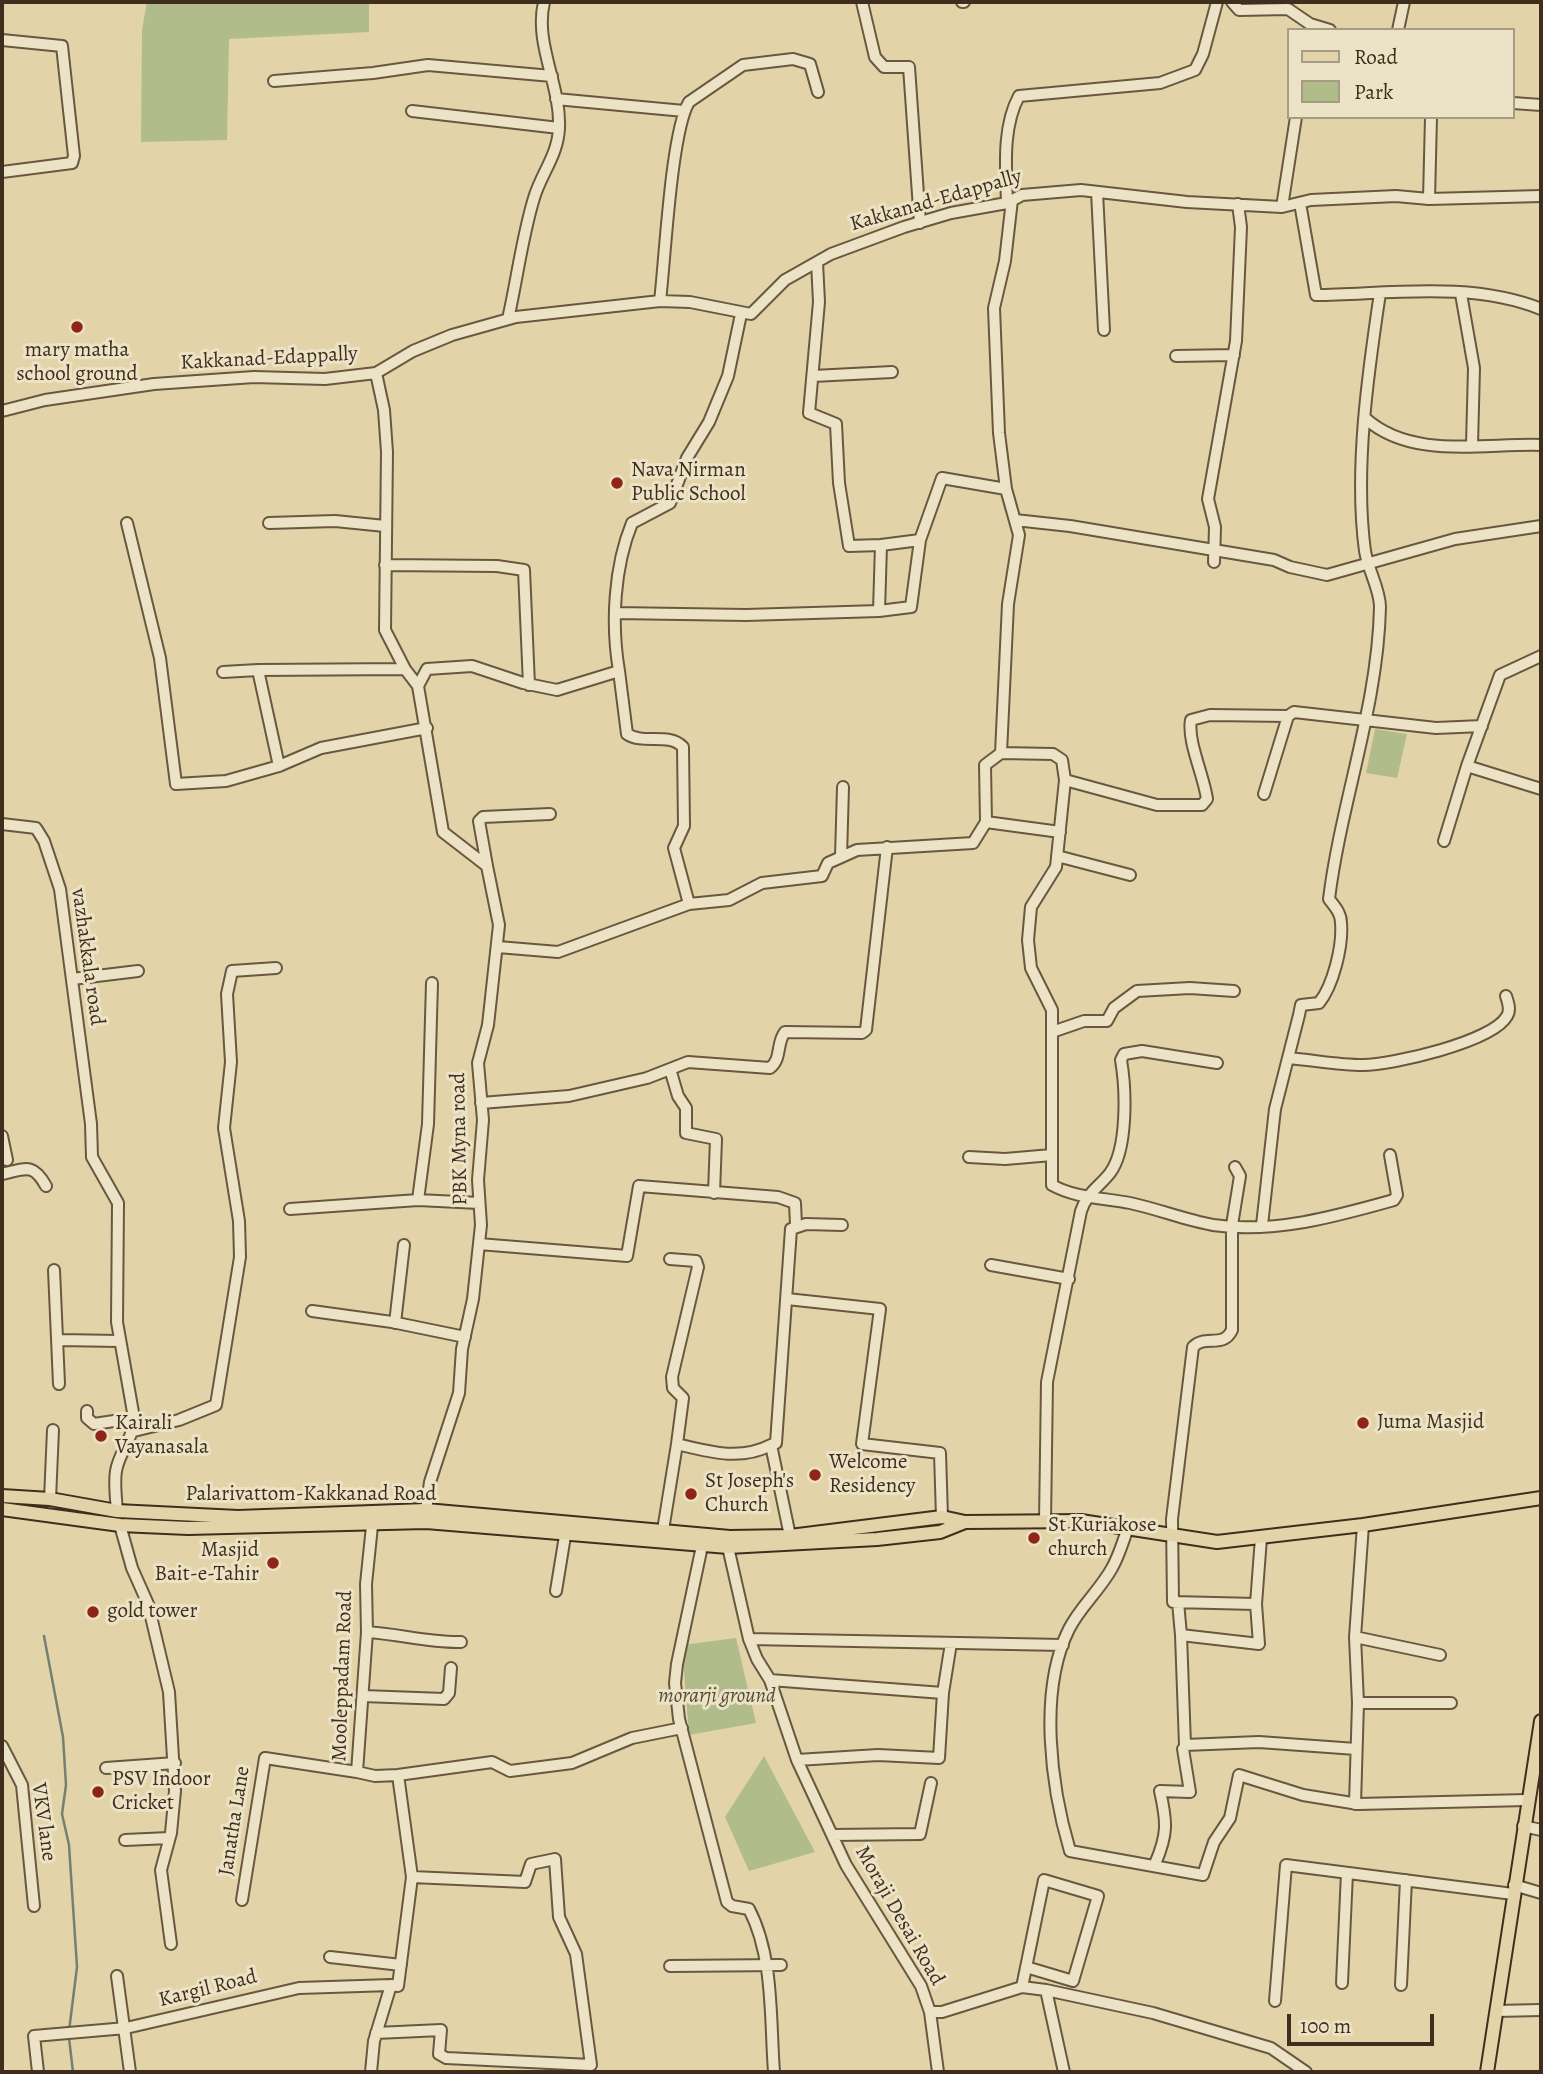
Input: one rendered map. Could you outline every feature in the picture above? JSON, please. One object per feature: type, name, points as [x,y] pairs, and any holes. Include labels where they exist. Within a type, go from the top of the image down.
[{"type":"main road","name":"Palarivattom-Kakkanad Road","points":[[2,1496],[50,1499],[117,1511],[238,1517],[426,1510],[730,1537],[790,1536],[942,1517],[965,1522]]},
{"type":"main road","points":[[2,1509],[120,1525],[188,1528],[426,1522],[565,1536],[728,1547],[882,1539],[940,1532],[965,1522],[1081,1521],[1217,1542],[1363,1525],[1541,1498]]},
{"type":"main road","points":[[881,1525],[882,1539]]},
{"type":"main road","points":[[1487,2072],[1527,1798],[1541,1721]]},
{"type":"street","points":[[508,319],[534,197],[553,159],[559,128],[552,76],[540,26],[544,2]]},
{"type":"street","points":[[862,2],[875,57],[884,67],[909,67],[920,223]]},
{"type":"street","points":[[1001,753],[1008,604],[1019,535],[1006,489],[995,378],[994,309],[1005,261],[1009,202],[1006,160],[1012,108],[1018,96],[1160,83],[1195,70],[1203,54],[1217,2]]},
{"type":"street","points":[[1231,2],[1239,10],[1288,6],[1310,27]]},
{"type":"street","points":[[1398,28],[1404,2]]},
{"type":"street","points":[[2,40],[62,46],[74,156],[72,163],[2,172]]},
{"type":"street","points":[[660,301],[684,111],[689,102],[743,65],[793,59],[810,64],[818,92]]},
{"type":"street","points":[[274,81],[428,65],[552,76]]},
{"type":"street","points":[[556,99],[684,111]]},
{"type":"street","points":[[1515,103],[1541,105]]},
{"type":"street","points":[[412,111],[559,128]]},
{"type":"street","points":[[1282,207],[1296,119]]},
{"type":"street","points":[[1429,199],[1431,119]]},
{"type":"street","points":[[1097,192],[1104,330]]},
{"type":"street","name":"Kakkanad-Edappally","points":[[2,411],[45,400],[154,384],[254,377],[325,379],[376,373],[414,351],[452,335],[508,319],[660,301],[690,302],[751,314],[785,280],[855,243],[920,223],[1009,202],[1022,195],[1097,192],[1187,202],[1282,207],[1311,200],[1396,196],[1429,199],[1541,196]]},
{"type":"street","points":[[1300,203],[1316,295],[1461,294],[1510,298],[1541,309]]},
{"type":"street","points":[[1214,562],[1215,527],[1209,499],[1210,474],[1223,426],[1234,355],[1241,227],[1237,204]]},
{"type":"street","points":[[817,262],[819,302],[809,413],[836,424],[839,483],[849,545],[881,545],[920,540]]},
{"type":"street","points":[[1262,1225],[1272,1129],[1301,1005],[1319,1003],[1326,994],[1340,942],[1342,924],[1338,911],[1329,899],[1330,890],[1366,719],[1380,605],[1365,552],[1362,459],[1380,293]]},
{"type":"street","points":[[1461,294],[1474,368],[1472,445]]},
{"type":"street","points":[[689,904],[674,848],[684,826],[684,747],[674,740],[635,738],[627,734],[614,643],[616,613],[623,546],[632,523],[670,503],[687,458],[709,422],[728,376],[741,313]]},
{"type":"street","points":[[1176,356],[1234,355]]},
{"type":"street","points":[[813,376],[892,372]]},
{"type":"street","points":[[376,373],[384,410],[387,452],[385,630],[405,669],[418,686],[428,728],[443,832],[487,866]]},
{"type":"street","points":[[1365,418],[1379,431],[1434,447],[1541,445]]},
{"type":"street","points":[[616,613],[746,615],[879,611],[911,607],[920,540],[942,478],[1006,489]]},
{"type":"street","points":[[1015,520],[1070,526],[1274,560],[1290,567],[1327,575],[1455,539],[1541,526]]},
{"type":"street","points":[[269,523],[327,521],[385,526]]},
{"type":"street","points":[[127,523],[160,658],[176,784],[226,781],[279,766],[321,748],[428,728]]},
{"type":"street","points":[[879,611],[881,545]]},
{"type":"street","points":[[385,565],[524,570],[530,685]]},
{"type":"street","points":[[1444,841],[1467,765],[1500,675],[1541,656]]},
{"type":"street","points":[[418,686],[427,669],[472,666],[557,691],[619,671]]},
{"type":"street","points":[[223,672],[405,669]]},
{"type":"street","points":[[258,670],[279,766]]},
{"type":"street","points":[[1065,780],[1157,805],[1202,805],[1207,799],[1191,731],[1191,720],[1210,715],[1288,716],[1309,712],[1436,728],[1482,726]]},
{"type":"street","points":[[1264,793],[1288,716]]},
{"type":"street","points":[[498,947],[558,952],[689,904],[729,900],[762,883],[822,876],[828,863],[857,850],[973,843],[986,822],[985,765],[1001,753],[1053,754],[1062,760],[1065,780],[1056,867],[1031,907],[1028,940],[1031,968],[1052,1010],[1052,1185],[1086,1196],[1159,1209],[1180,1218],[1216,1225],[1262,1225],[1336,1217],[1394,1200],[1397,1195],[1390,1155]]},
{"type":"street","points":[[1467,765],[1541,789]]},
{"type":"street","points":[[841,857],[843,787]]},
{"type":"street","name":"PBK Myna road","points":[[426,1510],[430,1482],[459,1393],[479,1244],[481,1103],[478,1063],[488,1025],[499,925],[479,821],[483,817],[550,814]]},
{"type":"street","points":[[986,822],[1060,832]]},
{"type":"street","name":"vazhakkala road","points":[[2,824],[36,828],[44,841],[60,889],[93,1157],[118,1203],[119,1341],[134,1431]]},
{"type":"street","points":[[481,1103],[569,1096],[647,1077],[688,1062],[770,1068],[777,1061],[780,1038],[785,1032],[862,1033],[866,1030],[887,847]]},
{"type":"street","points":[[1057,856],[1129,875]]},
{"type":"street","points":[[117,1511],[115,1472],[122,1450],[134,1431],[179,1420],[216,1405],[240,1257],[239,1221],[224,1128],[231,1062],[227,994],[232,971],[276,968]]},
{"type":"street","points":[[72,979],[138,971]]},
{"type":"street","points":[[418,1200],[428,1124],[432,983]]},
{"type":"street","points":[[1052,1032],[1084,1021],[1107,1021],[1114,1008],[1137,991],[1190,988],[1234,991]]},
{"type":"street","points":[[1288,1058],[1360,1065],[1387,1064],[1472,1041],[1505,1020],[1509,1012],[1506,996]]},
{"type":"street","points":[[1045,1522],[1047,1382],[1086,1196],[1110,1172],[1119,1158],[1124,1100],[1121,1060],[1124,1055],[1142,1051],[1217,1063]]},
{"type":"street","points":[[670,1069],[678,1096],[685,1108],[687,1133],[716,1139],[714,1193]]},
{"type":"street","points":[[2,1136],[7,1160]]},
{"type":"street","points":[[969,1157],[1005,1160],[1052,1155]]},
{"type":"street","points":[[1235,1167],[1240,1176],[1232,1225],[1232,1330],[1228,1338],[1221,1342],[1203,1340],[1193,1347],[1173,1534],[1173,1602],[1256,1604]]},
{"type":"street","points":[[2,1174],[31,1168],[38,1172],[46,1186]]},
{"type":"street","points":[[479,1244],[627,1256],[639,1186],[778,1197],[795,1203],[796,1226]]},
{"type":"street","points":[[289,1209],[418,1200],[479,1203]]},
{"type":"street","points":[[677,1444],[734,1455],[754,1454],[776,1443],[791,1229],[796,1226],[842,1224]]},
{"type":"street","points":[[396,1323],[404,1245]]},
{"type":"street","points":[[663,1530],[683,1398],[673,1388],[672,1377],[698,1267],[696,1261],[670,1259]]},
{"type":"street","points":[[991,1265],[1069,1279]]},
{"type":"street","points":[[54,1270],[59,1384]]},
{"type":"street","points":[[787,1299],[880,1309],[862,1444],[940,1453],[942,1517]]},
{"type":"street","points":[[312,1311],[396,1323],[465,1337]]},
{"type":"street","points":[[59,1340],[119,1341]]},
{"type":"street","points":[[87,1411],[87,1418],[94,1424],[134,1419]]},
{"type":"street","points":[[50,1499],[53,1430]]},
{"type":"street","points":[[771,1446],[790,1536]]},
{"type":"street","points":[[120,1525],[132,1568],[148,1604],[169,1692],[175,1791],[169,1838],[161,1870],[171,1944]]},
{"type":"street","name":"Mooleppadam Road","points":[[372,1525],[366,1584],[367,1632],[357,1772],[375,1776],[398,1775],[492,1762],[510,1771],[572,1763],[632,1738],[682,1728]]},
{"type":"street","points":[[1355,1804],[1355,1637],[1363,1525]]},
{"type":"street","points":[[1128,1528],[1112,1568],[1077,1614],[1063,1645],[1052,1696],[1051,1751],[1070,1851],[1204,1874],[1214,1842],[1230,1818],[1239,1775],[1303,1795],[1355,1804],[1541,1796]]},
{"type":"street","points":[[556,1591],[565,1536]]},
{"type":"street","points":[[1181,1634],[1259,1644],[1256,1604],[1261,1538]]},
{"type":"street","points":[[702,1546],[675,1683],[682,1728],[727,1902],[732,1906],[750,1909],[766,1965],[774,2072]]},
{"type":"street","name":"Moraji Desai Road","points":[[728,1547],[749,1639],[770,1680],[797,1760],[846,1865],[921,1986],[930,2012],[942,2012],[1022,1987],[1046,1990],[1153,2013],[1271,2048],[1306,2072]]},
{"type":"street","points":[[1178,1602],[1185,1745],[1259,1742],[1356,1749]]},
{"type":"street","points":[[367,1632],[420,1636],[439,1642],[461,1642]]},
{"type":"street","points":[[1355,1637],[1440,1655]]},
{"type":"street","points":[[749,1639],[1063,1645]]},
{"type":"street","points":[[797,1760],[878,1755],[939,1758],[943,1693],[951,1643]]},
{"type":"street","points":[[363,1696],[444,1699],[449,1693],[451,1668]]},
{"type":"street","points":[[770,1680],[943,1693]]},
{"type":"street","points":[[1357,1703],[1451,1703]]},
{"type":"street","name":"VKV lane","points":[[2,1746],[22,1785],[34,1906]]},
{"type":"street","points":[[1155,1864],[1164,1843],[1167,1824],[1160,1791],[1191,1792],[1183,1749]]},
{"type":"street","name":"Janatha Lane","points":[[242,1900],[265,1758],[357,1772]]},
{"type":"street","points":[[106,1768],[174,1763]]},
{"type":"street","points":[[370,2072],[376,2033],[391,1985],[398,1986],[412,1877],[398,1775]]},
{"type":"street","points":[[832,1835],[920,1834],[931,1783]]},
{"type":"street","points":[[1523,1826],[1541,1830]]},
{"type":"street","points":[[125,1840],[169,1838]]},
{"type":"street","points":[[376,2033],[441,2030],[439,2054],[446,2058],[591,2064],[576,1954],[559,1917],[555,1858],[531,1864],[525,1882],[412,1877]]},
{"type":"street","points":[[1275,2001],[1286,1865],[1541,1893]]},
{"type":"street","points":[[1342,1983],[1347,1873]]},
{"type":"street","points":[[1022,1987],[1026,1967],[1044,1880],[1098,1896],[1073,1981],[1026,1967]]},
{"type":"street","points":[[1401,1985],[1406,1880]]},
{"type":"street","points":[[330,1957],[401,1965]]},
{"type":"street","points":[[670,1966],[781,1965]]},
{"type":"street","points":[[117,1976],[130,2072]]},
{"type":"street","name":"Kargil Road","points":[[38,2072],[34,2036],[126,2028],[299,1988],[391,1985]]},
{"type":"street","points":[[1046,1990],[1064,2072]]},
{"type":"street","points":[[1496,2011],[1541,2010]]},
{"type":"street","points":[[930,2012],[938,2072]]},
{"type":"green space","points":[[147,2],[369,2],[369,32],[229,39],[227,140],[141,142],[142,30]]},
{"type":"green space","points":[[1375,729],[1407,734],[1397,778],[1366,773]]},
{"type":"green space","name":"morarji ground","points":[[736,1638],[756,1723],[689,1735],[682,1645]]},
{"type":"green space","points":[[764,1756],[815,1852],[749,1871],[725,1817]]},
{"type":"waterway","points":[[44,1636],[63,1737],[66,1785],[62,1814],[69,1845],[77,1967],[69,2031]]},
{"type":"waterway","points":[[69,2038],[73,2072]]},
{"type":"place","name":"mary matha school ground","points":[[77,327]]},
{"type":"place","name":"Nava Nirman Public School","points":[[617,483]]},
{"type":"place","name":"Juma Masjid","points":[[1363,1423]]},
{"type":"place","name":"Kairali Vayanasala","points":[[101,1436]]},
{"type":"place","name":"Welcome Residency","points":[[815,1475]]},
{"type":"place","name":"St Joseph's Church","points":[[691,1494]]},
{"type":"place","name":"St Kuriakose church","points":[[1034,1538]]},
{"type":"place","name":"Masjid Bait-e-Tahir","points":[[273,1563]]},
{"type":"place","name":"gold tower","points":[[93,1612]]},
{"type":"place","name":"PSV Indoor Cricket","points":[[98,1792]]}]
